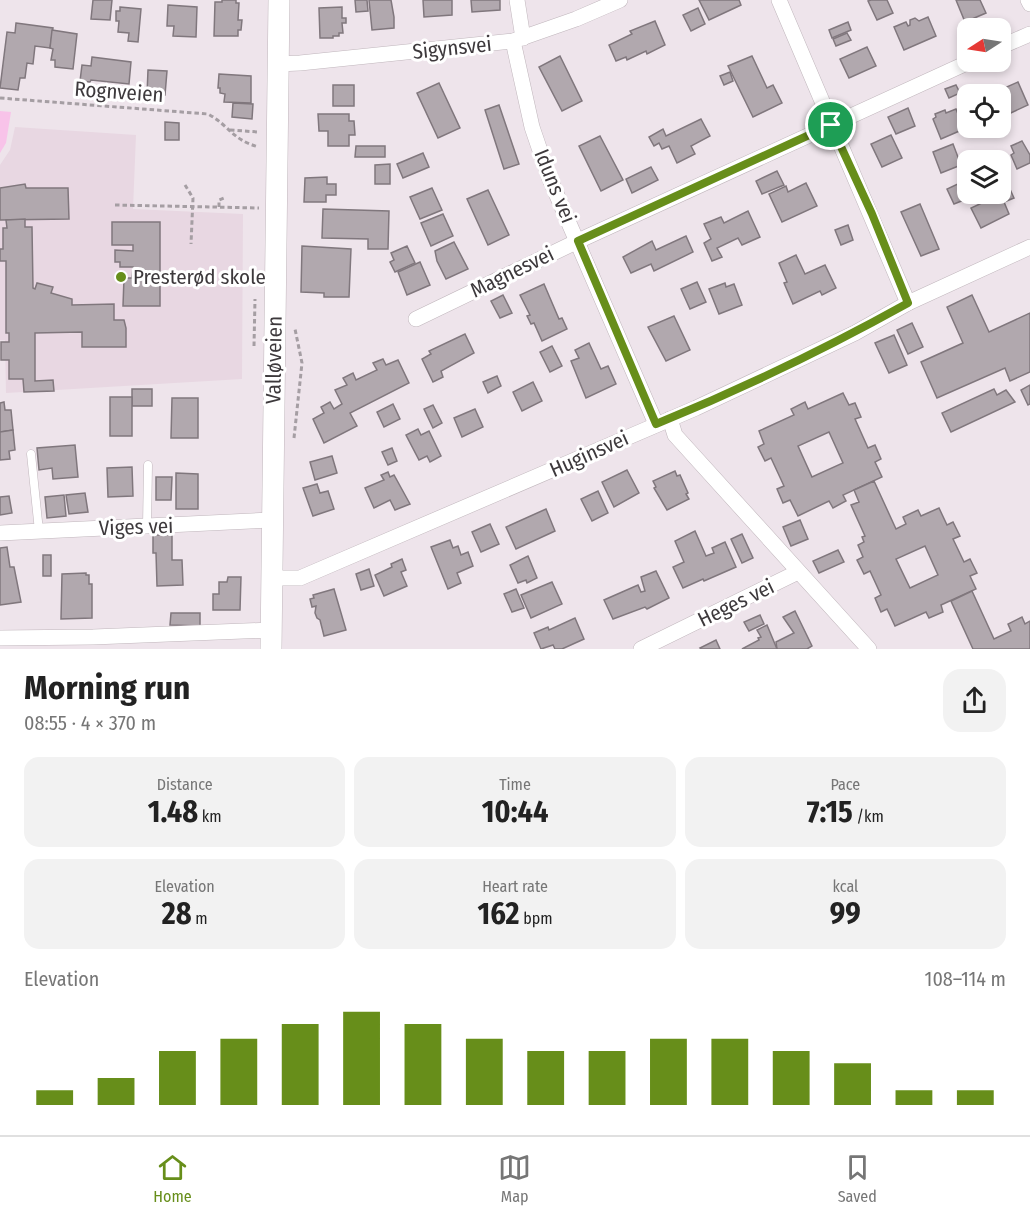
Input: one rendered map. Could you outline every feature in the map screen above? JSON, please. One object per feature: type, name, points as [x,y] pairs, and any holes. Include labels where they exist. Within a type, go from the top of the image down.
[{"type":"main road","name":"Valløveien","points":[[271,640],[279,0]]},
{"type":"street","name":"Iduns vei","points":[[518,0],[518,40],[532,127],[549,177],[663,422],[869,649]]},
{"type":"street","name":"Sigynsvei","points":[[278,64],[518,40],[576,20],[620,0]]},
{"type":"street","points":[[779,0],[908,303]]},
{"type":"street","points":[[1011,42],[1030,34]]},
{"type":"street","name":"Magnesvei","points":[[416,319],[578,241],[957,67]]},
{"type":"street","name":"Huginsvei","points":[[272,578],[300,578],[663,422],[855,333],[908,303],[1030,247]]},
{"type":"street","name":"Viges vei","points":[[0,533],[272,520]]},
{"type":"street","name":"Heges vei","points":[[640,649],[798,572]]},
{"type":"street","points":[[0,638],[271,640]]},
{"type":"lane","points":[[31,454],[39,531]]},
{"type":"lane","points":[[147,526],[148,465]]},
{"type":"path","name":"Rognveien","points":[[0,98],[199,112],[217,118],[234,136],[249,144],[277,139]]},
{"type":"path","points":[[230,130],[255,132],[277,139]]},
{"type":"path","points":[[185,185],[193,198],[191,244]]},
{"type":"path","points":[[219,207],[219,200],[224,198]]},
{"type":"path","points":[[115,205],[260,208]]},
{"type":"path","points":[[293,449],[302,363],[295,328]]},
{"type":"shaded area","points":[[0,111],[11,112],[6,143],[0,153]]},
{"type":"shaded area","name":"Presterød skole","points":[[15,127],[136,135],[133,209],[243,214],[242,379],[6,393],[5,340],[0,340],[0,165],[10,150]]},
{"type":"building","points":[[93,0],[112,0],[110,20],[91,19]]},
{"type":"building","points":[[222,0],[236,0],[236,3],[239,3],[238,20],[242,20],[238,36],[214,36],[215,2],[222,2]]},
{"type":"building","points":[[355,0],[367,0],[368,11],[356,12]]},
{"type":"building","points":[[369,0],[391,0],[394,28],[372,30]]},
{"type":"building","points":[[423,0],[452,0],[452,15],[424,17]]},
{"type":"building","points":[[471,0],[500,0],[500,10],[472,12]]},
{"type":"building","points":[[699,0],[739,0],[741,5],[709,20]]},
{"type":"building","points":[[887,0],[893,13],[877,20],[868,1]]},
{"type":"building","points":[[956,0],[980,0],[986,13],[974,18],[963,18]]},
{"type":"building","points":[[168,5],[197,7],[196,37],[173,36],[174,26],[167,26]]},
{"type":"building","points":[[120,7],[141,9],[138,42],[128,41],[129,33],[118,32],[119,21],[116,21],[116,11],[120,11]]},
{"type":"building","points":[[342,7],[342,18],[346,18],[346,23],[342,23],[343,33],[333,38],[320,38],[319,8]]},
{"type":"building","points":[[698,8],[705,24],[691,31],[683,15]]},
{"type":"building","points":[[928,17],[936,36],[904,50],[894,27],[906,22],[908,26],[910,20],[915,18],[919,21]]},
{"type":"building","points":[[655,21],[665,45],[647,54],[646,51],[627,60],[626,57],[616,61],[609,45],[632,34],[630,31]]},
{"type":"building","points":[[848,22],[851,30],[832,38],[829,30]]},
{"type":"building","points":[[16,23],[53,28],[50,48],[35,46],[33,64],[27,63],[25,78],[20,78],[18,90],[0,88],[7,32],[15,33]]},
{"type":"building","points":[[52,30],[77,34],[73,69],[55,67],[55,60],[51,60]]},
{"type":"building","points":[[847,33],[851,40],[836,46],[833,39]]},
{"type":"building","points":[[867,47],[876,66],[849,78],[840,59]]},
{"type":"building","points":[[560,56],[582,101],[562,111],[539,67]]},
{"type":"building","points":[[752,56],[767,88],[773,85],[782,103],[753,117],[728,66]]},
{"type":"building","points":[[92,57],[131,62],[129,84],[80,81],[82,65],[91,66]]},
{"type":"building","points":[[148,70],[167,71],[165,95],[147,94]]},
{"type":"building","points":[[730,72],[733,81],[724,85],[720,76]]},
{"type":"building","points":[[219,74],[251,76],[251,103],[224,102],[225,94],[220,93],[220,88],[218,88]]},
{"type":"building","points":[[1018,82],[1028,105],[1011,113],[1011,85]]},
{"type":"building","points":[[439,83],[460,128],[438,138],[417,93]]},
{"type":"building","points":[[333,85],[354,85],[354,106],[333,106]]},
{"type":"building","points":[[956,85],[957,94],[949,98],[945,89]]},
{"type":"building","points":[[233,103],[253,104],[252,119],[232,117]]},
{"type":"building","points":[[499,105],[519,164],[504,169],[485,110]]},
{"type":"building","points":[[908,108],[915,126],[896,134],[888,117]]},
{"type":"building","points":[[956,109],[957,132],[941,139],[933,119],[936,117],[935,114],[945,110],[946,113]]},
{"type":"building","points":[[318,114],[349,114],[349,121],[354,121],[355,135],[349,135],[349,146],[328,146],[328,131],[319,131]]},
{"type":"building","points":[[701,119],[710,136],[691,146],[695,154],[677,163],[669,146],[662,149],[659,143],[654,146],[649,137],[663,129],[666,136]]},
{"type":"building","points":[[165,122],[179,123],[179,140],[165,140]]},
{"type":"building","points":[[891,135],[902,158],[882,167],[871,144]]},
{"type":"building","points":[[600,136],[623,180],[601,191],[579,146]]},
{"type":"building","points":[[1022,141],[1030,155],[1030,163],[1017,169],[1011,155],[1014,153],[1011,146]]},
{"type":"building","points":[[953,144],[957,154],[957,167],[941,173],[933,152]]},
{"type":"building","points":[[356,146],[385,146],[385,157],[355,157]]},
{"type":"building","points":[[423,153],[429,167],[403,178],[397,164]]},
{"type":"building","points":[[390,164],[390,184],[375,184],[375,165]]},
{"type":"building","points":[[651,167],[658,180],[632,193],[626,179]]},
{"type":"building","points":[[777,171],[784,185],[762,194],[756,181]]},
{"type":"building","points":[[327,177],[327,184],[336,184],[336,195],[326,195],[326,202],[304,202],[305,178]]},
{"type":"building","points":[[806,183],[817,206],[782,222],[769,194],[786,186],[788,192]]},
{"type":"building","points":[[25,184],[26,188],[68,188],[69,219],[0,220],[0,188]]},
{"type":"building","points":[[957,184],[957,203],[954,204],[947,189]]},
{"type":"building","points":[[432,188],[442,210],[420,219],[410,197]]},
{"type":"building","points":[[488,190],[509,235],[488,245],[467,199]]},
{"type":"building","points":[[920,204],[939,249],[921,256],[901,212]]},
{"type":"building","points":[[980,204],[1005,204],[1009,214],[981,228],[971,208]]},
{"type":"building","points":[[323,209],[389,211],[388,249],[368,249],[368,239],[322,238]]},
{"type":"building","points":[[748,211],[760,237],[742,245],[738,238],[717,248],[722,257],[712,261],[704,243],[711,239],[704,224],[721,217],[724,223]]},
{"type":"building","points":[[443,214],[453,236],[431,246],[421,223]]},
{"type":"building","points":[[25,219],[25,227],[32,227],[33,288],[35,289],[37,283],[53,287],[51,293],[72,299],[72,305],[114,304],[114,320],[124,320],[126,328],[126,347],[82,347],[82,332],[35,333],[35,381],[53,380],[54,391],[24,392],[23,379],[9,379],[9,360],[1,360],[1,342],[9,342],[9,333],[6,333],[6,261],[0,261],[0,249],[3,249],[3,228],[7,228],[6,220]]},
{"type":"building","points":[[112,222],[160,222],[160,306],[123,306],[124,278],[132,278],[133,267],[120,267],[120,262],[115,262],[115,250],[133,251],[133,245],[112,245]]},
{"type":"building","points":[[848,225],[853,240],[841,245],[835,230]]},
{"type":"building","points":[[686,236],[693,252],[654,271],[651,264],[631,273],[623,257],[652,241],[656,250]]},
{"type":"building","points":[[454,242],[468,269],[446,279],[435,251]]},
{"type":"building","points":[[302,246],[351,249],[349,297],[324,297],[324,293],[301,292]]},
{"type":"building","points":[[407,246],[415,263],[395,272],[390,262],[394,260],[391,253]]},
{"type":"building","points":[[796,255],[805,274],[825,265],[836,288],[822,295],[820,291],[793,304],[779,263]]},
{"type":"building","points":[[420,262],[430,285],[407,295],[398,272]]},
{"type":"building","points":[[697,282],[706,302],[690,309],[681,289]]},
{"type":"building","points":[[725,283],[726,287],[734,284],[742,305],[719,314],[709,289]]},
{"type":"building","points":[[544,284],[559,319],[562,318],[567,329],[542,341],[534,323],[531,324],[527,316],[530,315],[520,295]]},
{"type":"building","points":[[503,295],[512,313],[500,318],[491,301]]},
{"type":"building","points":[[972,295],[989,332],[1030,313],[1030,372],[1010,381],[1005,368],[937,398],[921,362],[963,343],[947,307]]},
{"type":"building","points":[[674,316],[690,350],[666,361],[648,327]]},
{"type":"building","points":[[912,323],[923,347],[908,354],[897,330]]},
{"type":"building","points":[[465,334],[474,353],[441,371],[443,377],[433,382],[422,359],[431,354],[429,351]]},
{"type":"building","points":[[894,335],[907,365],[889,373],[875,343]]},
{"type":"building","points":[[589,343],[601,369],[608,366],[616,384],[586,398],[571,361],[579,358],[575,350]]},
{"type":"building","points":[[552,346],[562,366],[550,372],[540,352]]},
{"type":"building","points":[[383,359],[386,365],[398,360],[409,383],[350,413],[357,426],[324,443],[313,419],[324,413],[321,407],[330,402],[334,409],[342,404],[335,390],[347,385],[343,378],[353,373],[356,380],[377,370],[373,363]]},
{"type":"building","points":[[497,376],[501,386],[488,393],[483,382]]},
{"type":"building","points":[[533,382],[542,401],[522,411],[513,392]]},
{"type":"building","points":[[1030,385],[1030,404],[1028,405],[1021,390]]},
{"type":"building","points":[[132,389],[152,389],[152,406],[132,406]]},
{"type":"building","points":[[994,389],[997,395],[1006,390],[1015,402],[951,432],[942,413]]},
{"type":"building","points":[[843,393],[849,405],[855,403],[861,417],[855,419],[868,448],[875,445],[881,459],[875,462],[882,477],[843,495],[846,501],[833,508],[829,501],[798,516],[790,500],[783,503],[777,489],[784,486],[771,458],[765,461],[758,447],[764,444],[759,431],[794,415],[791,409],[805,402],[808,409]],"holes":[[[829,432],[843,463],[812,477],[798,446]]]},
{"type":"building","points":[[110,397],[132,397],[132,436],[110,436]]},
{"type":"building","points":[[172,398],[198,398],[198,438],[171,438]]},
{"type":"building","points":[[4,402],[5,410],[11,410],[13,430],[0,432],[0,403]]},
{"type":"building","points":[[393,404],[400,419],[384,427],[377,412]]},
{"type":"building","points":[[433,405],[442,423],[433,428],[424,409]]},
{"type":"building","points":[[475,409],[483,427],[462,437],[454,418]]},
{"type":"building","points":[[418,429],[421,435],[429,431],[441,456],[430,462],[427,456],[419,460],[406,435]]},
{"type":"building","points":[[13,430],[15,450],[9,451],[10,459],[0,460],[0,432]]},
{"type":"building","points":[[75,445],[78,477],[53,479],[52,468],[39,470],[37,448]]},
{"type":"building","points":[[392,448],[397,461],[388,465],[382,452]]},
{"type":"building","points":[[332,456],[337,473],[315,480],[310,462]]},
{"type":"building","points":[[132,467],[133,496],[108,497],[107,468]]},
{"type":"building","points":[[627,470],[639,493],[614,507],[602,482]]},
{"type":"building","points":[[675,471],[677,476],[680,475],[689,499],[667,510],[654,488],[656,487],[653,481]]},
{"type":"building","points":[[388,472],[390,477],[394,475],[410,504],[395,510],[390,500],[374,508],[365,488],[384,480],[381,475]]},
{"type":"building","points":[[176,473],[198,474],[198,509],[176,509]]},
{"type":"building","points":[[156,477],[172,477],[171,500],[156,500]]},
{"type":"building","points":[[874,481],[896,529],[906,524],[903,517],[918,510],[921,516],[939,508],[947,525],[953,522],[960,536],[953,539],[964,562],[970,559],[977,573],[970,576],[976,589],[941,605],[943,612],[929,618],[926,612],[895,626],[887,609],[881,612],[875,598],[881,595],[870,571],[864,574],[857,560],[863,557],[858,545],[864,542],[862,537],[865,536],[851,505],[859,502],[854,490]],"holes":[[[925,546],[938,575],[910,588],[896,559]]]},
{"type":"building","points":[[317,484],[320,493],[328,491],[334,509],[313,516],[303,488]]},
{"type":"building","points":[[598,491],[608,513],[592,521],[581,499]]},
{"type":"building","points":[[85,493],[88,512],[69,514],[66,495]]},
{"type":"building","points":[[64,495],[66,516],[47,518],[45,497]]},
{"type":"building","points":[[9,496],[12,513],[0,515],[0,497]]},
{"type":"building","points":[[546,509],[555,531],[516,549],[506,527]]},
{"type":"building","points":[[800,520],[808,539],[791,546],[783,527]]},
{"type":"building","points":[[490,524],[499,544],[481,552],[472,532]]},
{"type":"building","points":[[695,531],[706,556],[714,553],[712,548],[725,542],[736,567],[683,588],[673,567],[684,562],[675,541]]},
{"type":"building","points":[[742,534],[753,558],[742,563],[731,539]]},
{"type":"building","points":[[153,535],[172,535],[172,560],[182,560],[183,585],[157,586]]},
{"type":"building","points":[[450,540],[453,548],[458,546],[461,555],[468,552],[473,566],[457,573],[461,583],[448,589],[431,547]]},
{"type":"building","points":[[7,547],[10,567],[14,567],[21,602],[0,605],[0,548]]},
{"type":"building","points":[[838,550],[844,562],[819,573],[813,561]]},
{"type":"building","points":[[43,555],[51,555],[51,576],[43,576]]},
{"type":"building","points":[[528,556],[537,578],[527,583],[526,580],[518,583],[510,565]]},
{"type":"building","points":[[402,559],[406,570],[401,572],[407,586],[384,596],[375,575]]},
{"type":"building","points":[[369,569],[374,586],[361,590],[356,574]]},
{"type":"building","points":[[656,571],[669,598],[647,609],[645,607],[613,619],[604,600],[638,585],[641,592],[645,591],[641,577]]},
{"type":"building","points":[[86,573],[89,575],[89,584],[92,584],[92,618],[61,619],[62,574]]},
{"type":"building","points":[[228,577],[241,577],[240,610],[213,610],[213,594],[219,594],[219,582],[227,582]]},
{"type":"building","points":[[552,582],[562,604],[531,618],[521,595]]},
{"type":"building","points":[[334,589],[346,630],[324,636],[320,620],[315,613],[316,606],[312,607],[310,599],[314,598],[313,595]]},
{"type":"building","points":[[516,589],[524,608],[512,612],[504,594]]},
{"type":"building","points":[[972,591],[994,639],[1011,631],[1008,624],[1022,617],[1025,624],[1030,621],[1030,649],[973,649],[951,601]]},
{"type":"building","points":[[795,611],[812,646],[807,649],[777,649],[776,642],[794,633],[783,617]]},
{"type":"building","points":[[171,613],[200,613],[200,626],[170,625]]},
{"type":"building","points":[[760,615],[764,624],[749,631],[744,622]]},
{"type":"building","points":[[575,618],[584,639],[562,649],[555,649],[553,645],[541,649],[534,633],[548,627],[549,630]]},
{"type":"building","points":[[767,625],[777,649],[742,649],[759,640],[758,638],[761,637],[757,630]]},
{"type":"building","points":[[716,640],[720,649],[700,648]]},
{"type":"place","name":"Presterød skole","points":[[121,277]]},
{"type":"route","points":[[831,125],[872,214],[908,303],[855,333],[696,408],[656,424],[578,241],[831,125]]}]
